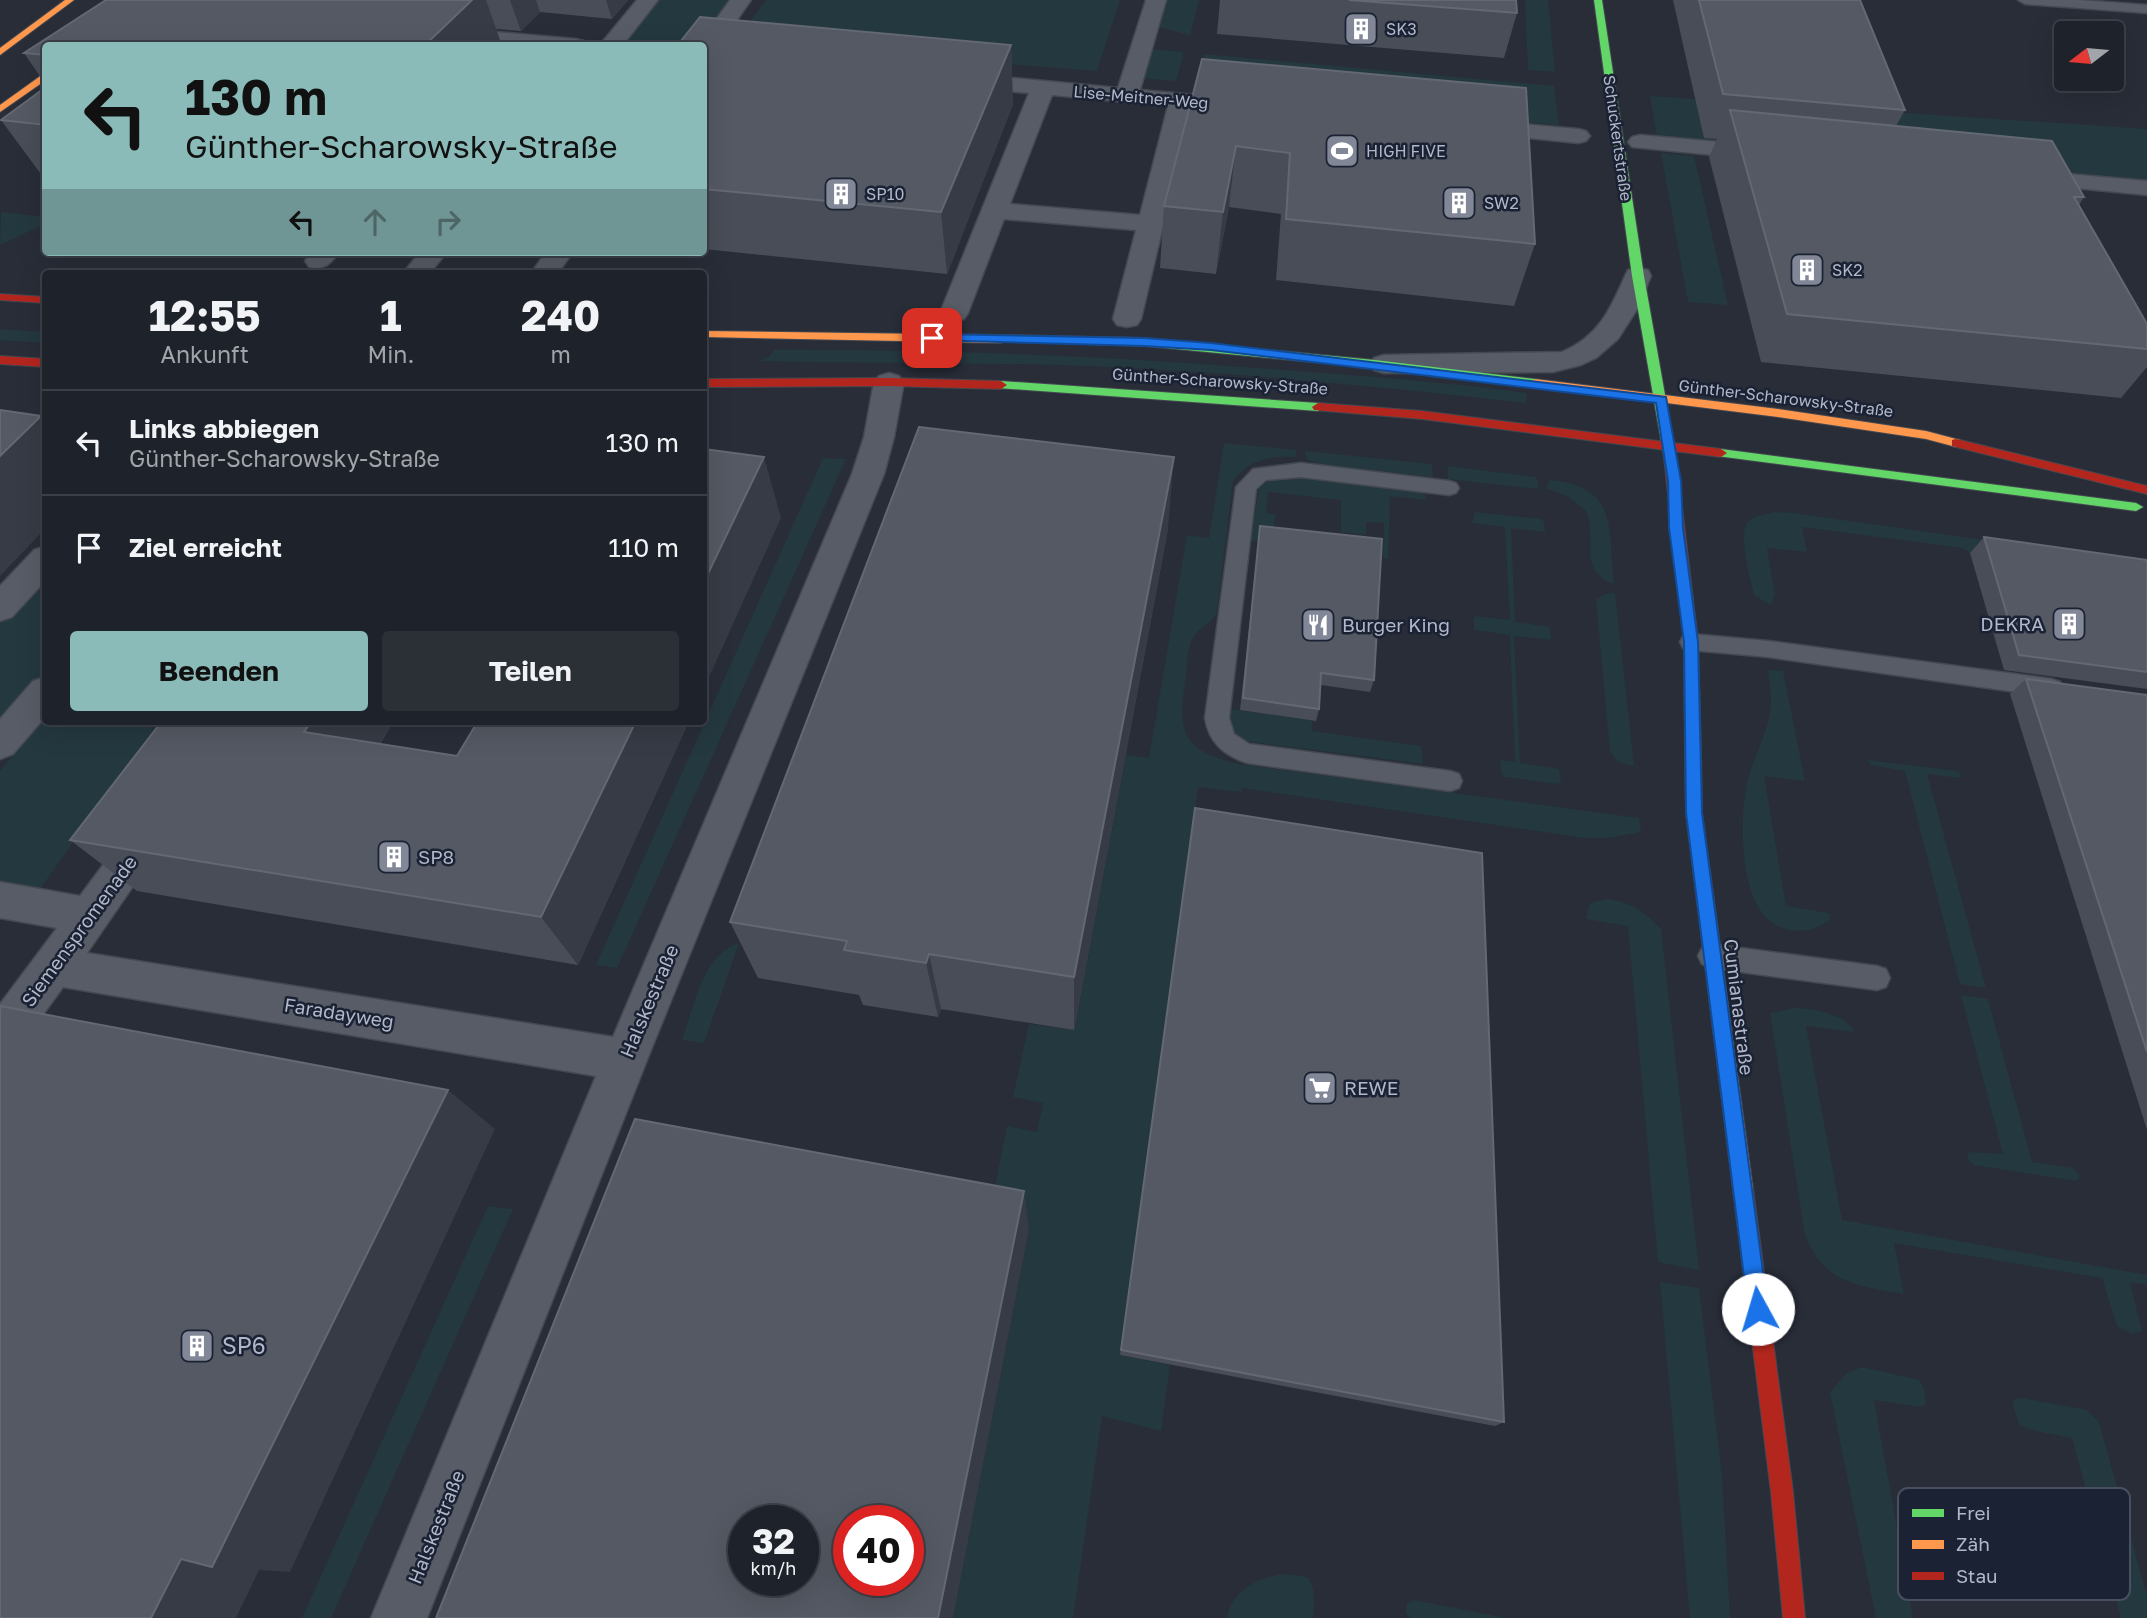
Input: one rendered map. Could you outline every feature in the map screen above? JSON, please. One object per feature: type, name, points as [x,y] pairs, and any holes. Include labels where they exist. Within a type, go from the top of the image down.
[{"type":"street","points":[[0,52],[71,0]]},
{"type":"street","points":[[613,42],[648,0]]},
{"type":"street","points":[[707,47],[741,0]]},
{"type":"street","points":[[1127,95],[1156,0]]},
{"type":"street","name":"Schuckertstraße","points":[[1598,0],[1651,359],[1662,400]]},
{"type":"street","points":[[429,32],[512,42]]},
{"type":"street","points":[[707,57],[729,60]]},
{"type":"street","points":[[0,110],[42,78]]},
{"type":"street","name":"Lise-Meitner-Weg","points":[[940,78],[1270,109]]},
{"type":"street","points":[[954,313],[1043,88]]},
{"type":"street","points":[[1127,319],[1181,101]]},
{"type":"street","points":[[1449,125],[1578,136]]},
{"type":"street","points":[[1640,142],[1790,155]]},
{"type":"street","points":[[1996,174],[2147,188]]},
{"type":"street","points":[[994,211],[1150,223]]},
{"type":"street","points":[[546,270],[557,256]]},
{"type":"street","points":[[1375,364],[1553,363],[1573,360],[1588,353],[1617,325],[1638,276]]},
{"type":"street","points":[[0,298],[42,300]]},
{"type":"street","name":"Günther-Scharowsky-Straße","points":[[707,335],[745,342],[1144,342],[1375,364],[1778,413],[1926,435],[2147,489]]},
{"type":"street","points":[[0,360],[42,363]]},
{"type":"street","points":[[707,375],[725,369]]},
{"type":"street","name":"Günther-Scharowsky-Straße","points":[[707,383],[889,382],[1056,387],[1434,416],[1669,444],[2147,509]]},
{"type":"street","name":"Halskestraße","points":[[399,1618],[625,1060],[868,474],[879,438],[889,382]]},
{"type":"street","name":"Cumianastraße","points":[[1662,400],[1674,481],[1676,528],[1691,642],[1694,813],[1782,1492],[1794,1618]]},
{"type":"street","points":[[0,608],[42,562]]},
{"type":"street","points":[[0,744],[42,696]]},
{"type":"street","name":"Siemenspromenade","points":[[0,1039],[168,808]]},
{"type":"street","points":[[0,900],[89,916]]},
{"type":"street","name":"Faradayweg","points":[[53,965],[625,1060]]},
{"type":"lane","points":[[2025,0],[2147,9]]},
{"type":"lane","points":[[2140,0],[2147,9]]},
{"type":"lane","points":[[1449,488],[1301,470],[1274,471],[1252,479],[1247,487],[1217,718],[1218,727],[1227,744],[1247,753],[1450,781]]},
{"type":"lane","points":[[1691,642],[1768,649],[2079,692]]},
{"type":"lane","points":[[1711,956],[1877,978]]},
{"type":"shaded area","points":[[659,0],[734,0],[701,42],[625,41]]},
{"type":"shaded area","points":[[766,0],[1120,0],[1097,71],[734,43]]},
{"type":"shaded area","points":[[1166,0],[1199,0],[1190,35],[1158,27]]},
{"type":"shaded area","points":[[1525,0],[1548,0],[1555,72],[1528,70]]},
{"type":"shaded area","points":[[1149,49],[1184,52],[1176,81],[1141,78]]},
{"type":"shaded area","points":[[1204,54],[1554,86],[1559,125],[1196,93]]},
{"type":"shaded area","points":[[1650,96],[2147,129],[2147,182],[1657,137]]},
{"type":"shaded area","points":[[1661,153],[1694,156],[1728,305],[1688,302]]},
{"type":"shaded area","points":[[1,212],[42,217],[42,225],[0,243]]},
{"type":"shaded area","points":[[0,329],[42,332],[42,343],[0,340]]},
{"type":"shaded area","points":[[774,350],[965,352],[1156,361],[1405,380],[1527,393],[1526,403],[1198,372],[1047,365],[760,361],[770,356]]},
{"type":"shaded area","points":[[1224,443],[1296,450],[1296,457],[1278,457],[1253,464],[1233,481],[1217,612],[1194,636],[1188,653],[1182,712],[1187,736],[1194,745],[1238,764],[1639,818],[1641,832],[1608,838],[1585,838],[1242,788],[1241,792],[1198,787],[1120,1355],[1170,1365],[1161,1431],[1102,1416],[1073,1618],[953,1618],[1029,1230],[988,1221],[1007,1126],[1037,1132],[1043,1103],[1013,1097],[1029,1024],[1074,1030],[1126,755],[1149,758],[1187,535],[1209,538]]},
{"type":"shaded area","points":[[1305,451],[1432,464],[1433,477],[1320,464],[1306,459]]},
{"type":"shaded area","points":[[823,458],[846,459],[617,968],[596,965],[703,725],[707,725],[707,717]]},
{"type":"shaded area","points":[[1448,466],[1536,477],[1539,485],[1537,489],[1448,479]]},
{"type":"shaded area","points":[[1297,477],[1424,492],[1426,500],[1390,496],[1388,559],[1383,558],[1384,523],[1366,522],[1366,535],[1341,532],[1341,500],[1268,492],[1266,513],[1275,514],[1273,540],[1251,541],[1259,488],[1271,479]]},
{"type":"shaded area","points":[[1550,480],[1572,484],[1588,491],[1599,501],[1606,514],[1609,529],[1614,584],[1603,579],[1592,563],[1586,511],[1569,497],[1546,488]]},
{"type":"shaded area","points":[[1475,512],[1541,519],[1544,522],[1545,532],[1511,528],[1515,622],[1550,627],[1551,640],[1514,636],[1520,763],[1559,769],[1561,781],[1558,784],[1504,777],[1501,773],[1500,760],[1515,762],[1510,635],[1474,630],[1474,616],[1510,620],[1505,527],[1472,523]]},
{"type":"shaded area","points":[[1775,512],[2147,563],[1970,553],[1963,548],[1802,527],[1807,552],[1767,548],[1775,595],[1770,605],[1754,595],[1744,536],[1748,522]]},
{"type":"shaded area","points":[[42,571],[42,680],[0,729],[0,618]]},
{"type":"shaded area","points":[[1615,593],[1634,766],[1618,762],[1610,751],[1596,600],[1605,594]]},
{"type":"shaded area","points":[[1768,670],[1783,671],[1805,781],[1764,776],[1786,906],[1829,913],[1830,919],[1807,930],[1780,927],[1766,917],[1756,902],[1744,861],[1745,796],[1770,712]]},
{"type":"shaded area","points":[[1229,709],[1312,720],[1312,731],[1421,746],[1423,764],[1244,741],[1231,728]]},
{"type":"shaded area","points":[[42,721],[42,725],[156,725],[35,896],[0,889],[0,771]]},
{"type":"shaded area","points":[[1867,760],[1958,771],[1961,775],[1960,778],[1927,774],[1986,988],[1960,984],[1905,771],[1871,765]]},
{"type":"shaded area","points":[[1607,899],[1637,908],[1661,929],[1699,1270],[1658,1262],[1628,926],[1586,919],[1590,903]]},
{"type":"shaded area","points":[[739,943],[704,1043],[682,1040],[708,970],[726,949]]},
{"type":"shaded area","points":[[1961,995],[1988,999],[2032,1162],[2073,1168],[2080,1176],[2077,1181],[1974,1165],[1967,1159],[1969,1152],[2003,1154]]},
{"type":"shaded area","points":[[1795,1008],[1835,1016],[1854,1030],[1806,1026],[1842,1220],[2147,1275],[2147,1285],[2130,1282],[2142,1331],[2132,1334],[2117,1326],[2102,1278],[1894,1243],[1904,1294],[1858,1285],[1833,1273],[1822,1264],[1805,1235],[1770,1013]]},
{"type":"shaded area","points":[[488,1206],[513,1209],[331,1618],[302,1618]]},
{"type":"shaded area","points":[[1660,1282],[1699,1288],[1722,1475],[1730,1618],[1690,1618]]},
{"type":"shaded area","points":[[1859,1368],[1867,1368],[1919,1380],[1924,1388],[1926,1404],[1921,1407],[1874,1400],[1898,1534],[1898,1600],[1910,1600],[1913,1618],[1876,1618],[1830,1392],[1846,1374]]},
{"type":"shaded area","points":[[2014,1399],[2087,1410],[2099,1422],[2117,1488],[2086,1488],[2072,1438],[2031,1430],[2019,1424],[2013,1406]]},
{"type":"shaded area","points":[[2130,1534],[2147,1596],[2147,1618],[2121,1618],[2116,1600],[2130,1600]]},
{"type":"shaded area","points":[[1283,1574],[1308,1577],[1313,1592],[1313,1618],[1227,1618],[1234,1600],[1247,1587]]},
{"type":"shaded area","points":[[1414,1600],[1506,1618],[1410,1618],[1406,1613],[1407,1604]]},
{"type":"building","points":[[106,0],[472,0],[428,42],[42,42],[42,55],[24,53]]},
{"type":"building","points":[[1349,0],[1516,0],[1517,13]]},
{"type":"building","points":[[1699,0],[1860,0],[1905,110],[1723,94]]},
{"type":"building","name":"SP10","points":[[700,17],[1011,45],[941,212],[707,189],[707,42],[680,42]]},
{"type":"building","points":[[1202,59],[1526,88],[1535,244],[1286,219],[1290,153],[1236,146],[1223,212],[1164,206]]},
{"type":"building","points":[[42,90],[42,125],[1,120]]},
{"type":"building","points":[[1730,110],[2052,141],[2084,197],[2074,197],[2147,324],[2147,349],[1787,314]]},
{"type":"building","points":[[0,410],[41,416],[0,456]]},
{"type":"building","points":[[919,427],[1174,457],[1074,977],[929,954],[926,963],[844,950],[847,941],[730,922]]},
{"type":"building","points":[[707,449],[764,457],[707,576]]},
{"type":"building","name":"Burger King","points":[[1260,526],[1382,539],[1374,680],[1321,673],[1319,709],[1243,698]]},
{"type":"building","name":"DEKRA","points":[[1984,537],[2147,560],[2147,672],[2019,655]]},
{"type":"building","points":[[2026,679],[2147,695],[2147,1052]]},
{"type":"building","name":"SP8","points":[[159,725],[309,725],[304,732],[457,756],[476,725],[634,725],[541,917],[70,840]]},
{"type":"building","name":"REWE","points":[[1195,808],[1482,853],[1504,1422],[1121,1350]]},
{"type":"building","name":"SP6","points":[[0,1006],[448,1090],[212,1567],[181,1559],[151,1618],[0,1618]]},
{"type":"building","points":[[635,1119],[1024,1191],[938,1618],[436,1618]]},
{"type":"traffic: fast","points":[[1598,0],[1638,276],[1670,457]]},
{"type":"traffic: fast","points":[[1001,339],[1145,342],[1375,364],[1535,383]]},
{"type":"traffic: fast","points":[[1001,385],[1318,407]]},
{"type":"traffic: fast","points":[[1721,453],[2136,507]]},
{"type":"traffic: slow","points":[[0,52],[70,0]]},
{"type":"traffic: slow","points":[[0,109],[42,78]]},
{"type":"traffic: slow","points":[[707,334],[1001,339]]},
{"type":"traffic: slow","points":[[1535,383],[1778,413],[1926,435],[1956,443]]},
{"type":"traffic: slow","points":[[1693,754],[1694,813],[1743,1189]]},
{"type":"traffic: jam","points":[[0,297],[42,300]]},
{"type":"traffic: jam","points":[[0,360],[42,363]]},
{"type":"traffic: jam","points":[[707,383],[889,382],[1001,385]]},
{"type":"traffic: jam","points":[[1318,407],[1422,415],[1721,453]]},
{"type":"traffic: jam","points":[[1956,443],[2147,490]]},
{"type":"traffic: jam","points":[[1670,457],[1691,642],[1693,754]]},
{"type":"traffic: jam","points":[[1743,1189],[1782,1492],[1794,1618]]},
{"type":"place","name":"SK3","points":[[1361,29]]},
{"type":"place","name":"HIGH FIVE","points":[[1342,151]]},
{"type":"place","name":"SP10","points":[[841,194]]},
{"type":"place","name":"SW2","points":[[1459,203]]},
{"type":"place","name":"SK2","points":[[1807,270]]},
{"type":"place","name":"DEKRA","points":[[2069,624]]},
{"type":"place","name":"Burger King","points":[[1318,625]]},
{"type":"place","name":"SP8","points":[[394,857]]},
{"type":"place","name":"REWE","points":[[1320,1088]]},
{"type":"place","name":"SP6","points":[[197,1346]]},
{"type":"route","points":[[932,338],[1144,342],[1211,347],[1375,364],[1662,400],[1674,481],[1676,528],[1691,642],[1694,813],[1758,1309]]}]
